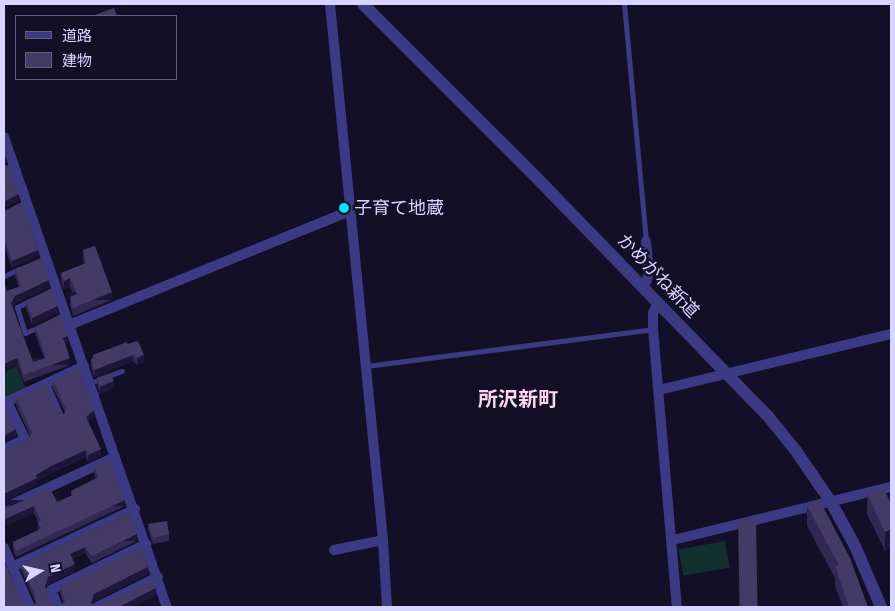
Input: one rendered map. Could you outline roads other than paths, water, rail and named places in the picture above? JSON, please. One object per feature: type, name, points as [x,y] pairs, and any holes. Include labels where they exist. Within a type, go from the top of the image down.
[{"type":"street","points":[[330,4],[383,540],[387,607]]},
{"type":"street","name":"かめがね新道","points":[[363,4],[729,374],[782,432],[831,502],[855,546],[881,607]]},
{"type":"street","points":[[4,137],[11,166],[41,259],[61,316],[69,325],[84,366],[168,607]]},
{"type":"street","points":[[69,325],[350,211]]},
{"type":"street","points":[[642,286],[647,280],[649,271],[646,241]]},
{"type":"street","points":[[658,302],[653,313],[653,329],[670,532],[673,540],[677,607]]},
{"type":"street","points":[[659,390],[891,334]]},
{"type":"street","points":[[4,449],[25,439],[5,402],[84,366]]},
{"type":"street","points":[[4,508],[115,457]]},
{"type":"street","points":[[673,540],[891,488]]},
{"type":"street","points":[[12,567],[135,509]]},
{"type":"street","points":[[334,550],[383,540]]},
{"type":"street","points":[[58,607],[51,590],[146,544]]},
{"type":"street","points":[[4,548],[30,607]]},
{"type":"street","points":[[97,607],[158,578]]},
{"type":"lane","points":[[624,4],[646,241]]},
{"type":"lane","points":[[4,276],[28,265]]},
{"type":"lane","points":[[40,296],[17,307],[25,334],[49,322]]},
{"type":"lane","points":[[366,366],[653,329]]},
{"type":"lane","points":[[90,383],[122,370]]},
{"type":"lane","points":[[46,383],[62,418]]},
{"type":"place","name":"子育て地蔵","points":[[344,208]]},
{"type":"district","name":"所沢新町","points":[[518,399]]}]
